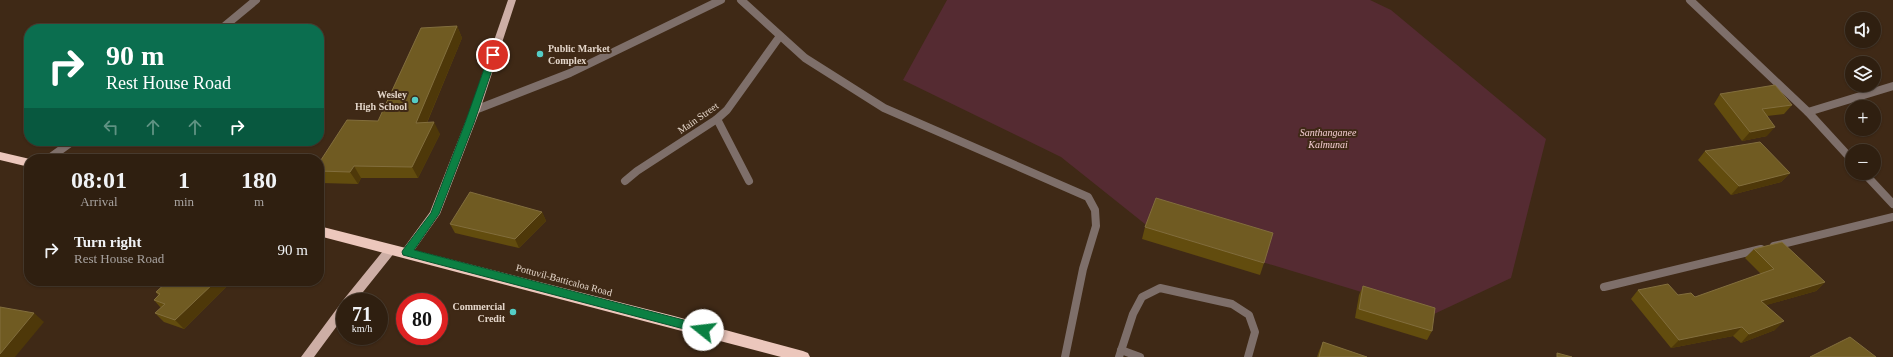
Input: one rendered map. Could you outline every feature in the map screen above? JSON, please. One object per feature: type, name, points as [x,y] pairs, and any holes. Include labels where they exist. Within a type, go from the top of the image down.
[{"type":"highway","points":[[0,156],[24,162]]},
{"type":"highway","name":"Pottuvil-Batticaloa Road","points":[[324,232],[407,252],[803,357]]},
{"type":"main road","points":[[407,252],[435,214],[475,110],[512,0]]},
{"type":"main road","points":[[355,293],[391,249]]},
{"type":"main road","points":[[307,357],[336,318]]},
{"type":"street","points":[[227,24],[256,0]]},
{"type":"street","points":[[475,110],[570,73],[721,0]]},
{"type":"street","points":[[741,0],[804,58],[884,108],[1088,197],[1095,210],[1096,226],[1083,269],[1065,357]]},
{"type":"street","points":[[1690,0],[1808,112],[1845,152]]},
{"type":"street","name":"Main Street","points":[[625,181],[637,171],[717,119],[727,110],[780,36]]},
{"type":"street","points":[[1808,112],[1893,86]]},
{"type":"street","points":[[717,119],[749,181]]},
{"type":"street","points":[[55,154],[66,146]]},
{"type":"street","points":[[1871,180],[1893,204]]},
{"type":"street","points":[[1604,287],[1893,218]]},
{"type":"street","points":[[1140,357],[1120,354],[1132,314],[1142,297],[1160,288],[1232,304],[1248,315],[1255,332],[1248,357]]},
{"type":"green space","name":"Santhanganee Kalmunai","points":[[947,0],[1370,0],[1391,10],[1546,139],[1511,278],[1434,314],[1150,228],[1061,157],[903,80]]},
{"type":"building","points":[[457,26],[416,123],[434,122],[412,167],[354,166],[350,172],[324,171],[324,155],[347,120],[378,121],[421,28]]},
{"type":"building","points":[[1775,85],[1792,105],[1762,109],[1775,127],[1750,132],[1720,94]]},
{"type":"building","points":[[1760,142],[1790,173],[1739,186],[1705,151]]},
{"type":"building","points":[[470,192],[542,212],[515,239],[450,224]]},
{"type":"building","points":[[1156,198],[1273,233],[1264,263],[1145,227]]},
{"type":"building","points":[[1782,242],[1825,282],[1761,301],[1784,321],[1749,334],[1742,327],[1679,340],[1638,290],[1668,284],[1678,295],[1691,293],[1695,297],[1774,269],[1754,249]]},
{"type":"building","points":[[163,286],[211,286],[175,320],[155,313],[165,304],[154,300],[160,294],[156,292]]},
{"type":"building","points":[[1363,286],[1435,308],[1432,331],[1359,309]]},
{"type":"building","points":[[0,307],[34,313],[0,354]]},
{"type":"building","points":[[1850,337],[1876,357],[1810,357]]},
{"type":"building","points":[[1323,342],[1367,357],[1319,357]]},
{"type":"building","points":[[1557,353],[1572,357],[1557,357]]},
{"type":"place","name":"Public Market Complex","points":[[540,54]]},
{"type":"place","name":"Wesley High School","points":[[415,100]]},
{"type":"place","name":"Commercial Credit","points":[[513,312]]},
{"type":"route","points":[[493,55],[470,123],[435,214],[407,252],[703,330]]}]
